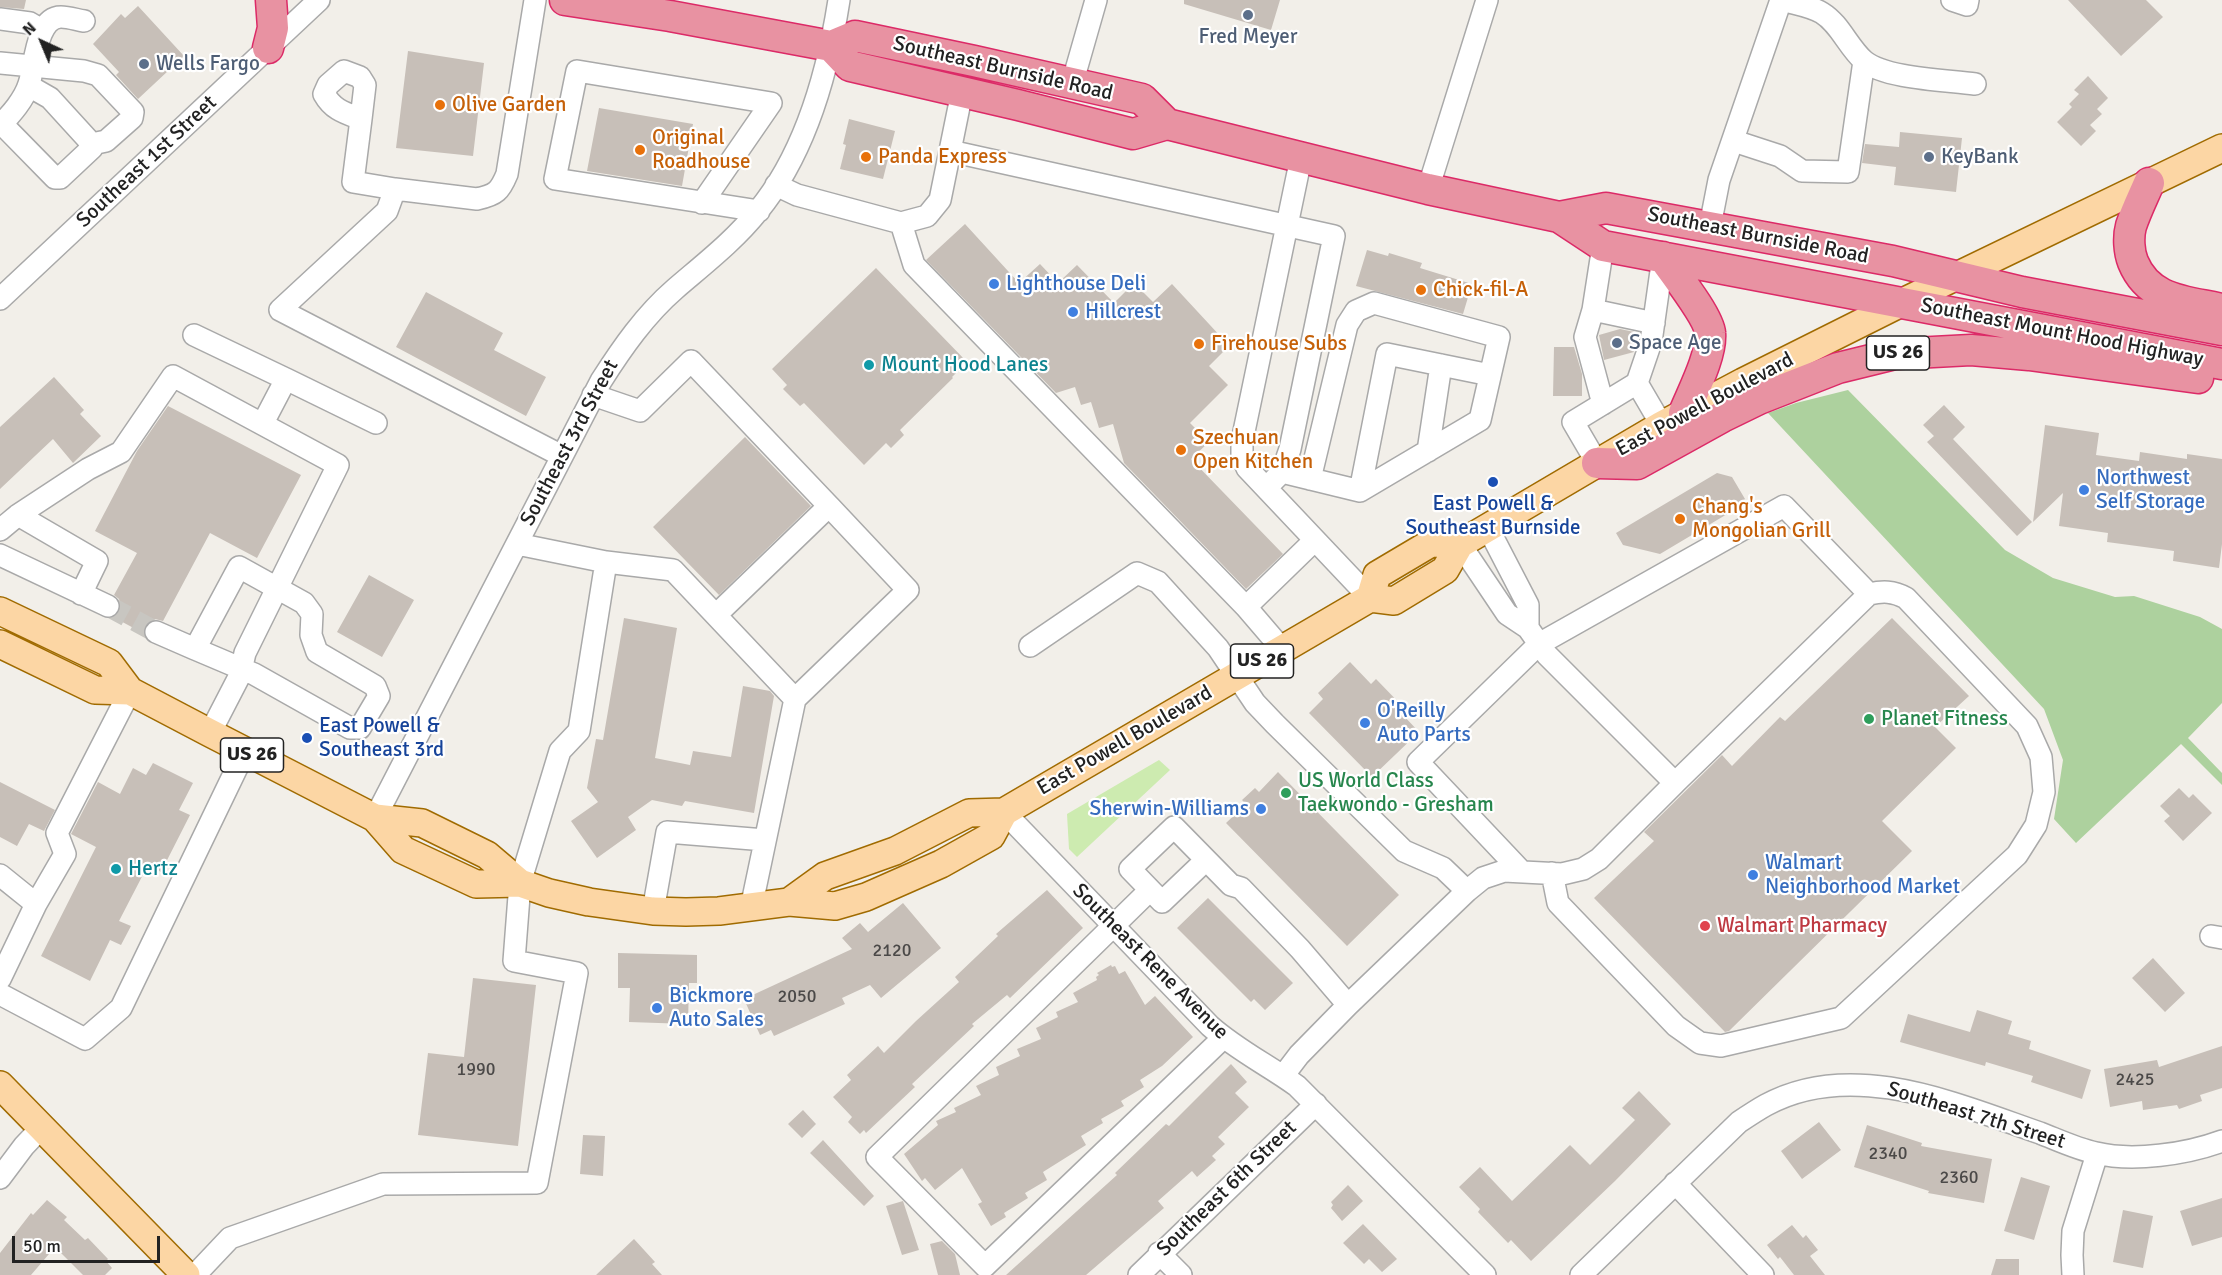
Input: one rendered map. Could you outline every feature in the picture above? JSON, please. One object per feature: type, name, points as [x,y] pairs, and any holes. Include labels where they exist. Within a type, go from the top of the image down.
[{"type":"highway","points":[[268,48],[273,28],[272,0]]},
{"type":"highway","name":"Southeast Burnside Road","points":[[565,0],[671,8],[831,46],[850,66],[1134,134],[1167,124]]},
{"type":"highway","name":"Southeast Burnside Road","points":[[831,46],[855,36],[1142,99],[1167,124],[1428,189],[1559,217],[1603,246],[1903,302]]},
{"type":"highway","points":[[2149,183],[2131,227],[2131,257],[2137,273],[2147,286],[2156,292],[2222,309]]},
{"type":"highway","name":"Southeast Burnside Road","points":[[1559,217],[1606,208],[1893,261],[1956,276]]},
{"type":"highway","points":[[1664,257],[1706,319],[1710,331],[1710,344],[1673,427]]},
{"type":"highway","name":"Southeast Mount Hood Highway","points":[[1956,276],[2022,292],[2222,330]]},
{"type":"highway","name":"Southeast Mount Hood Highway","points":[[1903,302],[2222,364]]},
{"type":"highway","name":"US 26","points":[[1597,464],[1637,464],[1673,427],[1722,417],[1802,380],[1894,354],[1971,350],[2222,380]]},
{"type":"main road","name":"East Powell Boulevard","points":[[1673,427],[1903,302],[2222,148]]},
{"type":"main road","name":"East Powell Boulevard","points":[[1460,544],[1597,464]]},
{"type":"main road","points":[[1370,598],[1377,575],[1431,543],[1460,544]]},
{"type":"main road","name":"East Powell Boulevard","points":[[0,611],[109,663],[130,691],[210,733],[375,818],[422,823],[487,855],[520,883],[549,893],[589,902],[653,911],[719,912],[789,902],[825,876],[895,851],[969,813],[1004,812],[1370,598]]},
{"type":"main road","name":"East Powell Boulevard","points":[[0,644],[95,690],[130,691]]},
{"type":"main road","points":[[0,1085],[186,1275]]},
{"type":"street","name":"Southeast 1st Street","points":[[0,299],[320,0]]},
{"type":"street","points":[[361,119],[353,182],[477,199],[489,196],[501,189],[507,174],[535,0]]},
{"type":"street","name":"Southeast 3rd Street","points":[[375,818],[593,395],[619,353],[651,313],[674,290],[711,260],[759,211],[776,185],[803,134],[820,85],[831,46],[839,0]]},
{"type":"street","points":[[1072,84],[1096,0]]},
{"type":"street","points":[[1428,189],[1487,0]]},
{"type":"street","points":[[1710,226],[1719,180],[1782,0],[1821,13],[1832,21],[1864,61],[1879,70],[1894,74],[1976,84]]},
{"type":"street","points":[[84,21],[60,17],[48,23],[42,30],[31,76],[21,101],[1,125],[55,178],[60,178],[89,151],[92,144]]},
{"type":"street","points":[[0,19],[30,23],[42,30]]},
{"type":"street","points":[[1734,141],[1780,156],[1802,171],[1848,172],[1864,61]]},
{"type":"street","points":[[0,63],[31,76],[92,144]]},
{"type":"street","points":[[31,76],[84,71],[98,75],[130,107],[133,112],[132,118],[106,141],[92,144]]},
{"type":"street","points":[[702,203],[771,103],[577,71],[555,179],[702,203],[759,211]]},
{"type":"street","points":[[776,185],[797,195],[901,223],[927,216],[940,200],[962,92]]},
{"type":"street","points":[[950,151],[1335,236],[1290,449],[1282,472],[1266,488]]},
{"type":"street","points":[[1301,158],[1242,441],[1242,456],[1247,468],[1370,598]]},
{"type":"street","points":[[395,189],[387,211],[280,310],[562,456]]},
{"type":"street","points":[[901,223],[914,265],[1246,607],[1282,650]]},
{"type":"street","points":[[1603,246],[1593,310],[1585,337],[1603,404]]},
{"type":"street","points":[[1597,464],[1573,423],[1637,383],[1651,342],[1664,257]]},
{"type":"street","points":[[1282,472],[1310,479],[1360,491],[1480,420],[1499,337],[1374,303],[1356,311],[1347,325],[1310,479]]},
{"type":"street","points":[[1593,310],[1654,323]]},
{"type":"street","points":[[194,335],[376,423]]},
{"type":"street","points":[[1360,491],[1387,354],[1491,375]]},
{"type":"street","points":[[593,395],[640,411],[691,361],[908,590],[795,699],[751,908]]},
{"type":"street","points":[[1428,451],[1441,365]]},
{"type":"street","points":[[0,530],[18,515],[87,469],[121,452],[173,376],[338,465],[245,653],[241,669],[210,733]]},
{"type":"street","points":[[263,423],[286,379]]},
{"type":"street","points":[[1637,383],[1673,427]]},
{"type":"street","points":[[716,615],[829,506]]},
{"type":"street","points":[[1522,872],[1418,762],[1534,636],[1784,506],[1869,594]]},
{"type":"street","points":[[18,515],[97,561],[81,594]]},
{"type":"street","points":[[1488,528],[1528,605],[1534,636]]},
{"type":"street","points":[[1246,607],[1315,540]]},
{"type":"street","points":[[517,544],[606,562],[673,570],[795,699]]},
{"type":"street","points":[[1460,544],[1508,614],[1534,636],[1547,655],[1675,783]]},
{"type":"street","points":[[0,555],[108,606]]},
{"type":"street","points":[[195,1275],[230,1238],[382,1184],[537,1183],[578,973],[514,961],[520,883],[560,751],[579,731],[606,562]]},
{"type":"street","points":[[156,632],[195,649],[241,669],[255,674],[350,728],[360,728],[379,696],[375,686],[317,652],[311,635],[312,614],[304,603],[239,567],[195,649]]},
{"type":"street","points":[[1030,646],[1137,573],[1158,582],[1218,648],[1255,703],[1404,851],[1443,868],[1467,891]]},
{"type":"street","points":[[1283,1076],[1299,1055],[1348,1005],[1467,891],[1484,878],[1504,871],[1552,873],[1562,874],[1583,869],[1599,859],[1869,594],[1888,592],[1906,598],[2027,726],[2041,757],[2044,792],[2036,825],[2018,855],[1840,1018],[1721,1046],[1700,1043],[1676,1026],[1558,903],[1552,873]]},
{"type":"street","points":[[0,979],[6,945],[36,904],[65,854],[57,833],[130,691]]},
{"type":"street","points":[[0,994],[86,1039],[121,1008],[245,751]]},
{"type":"street","name":"Southeast Rene Avenue","points":[[1004,812],[1223,1038],[1283,1076],[1316,1104],[1485,1275]]},
{"type":"street","points":[[1206,860],[1162,902],[1130,869],[1174,827],[1231,885],[1241,888],[1300,949],[1348,1005]]},
{"type":"street","points":[[653,911],[667,832],[765,840]]},
{"type":"street","points":[[0,875],[36,904]]},
{"type":"street","points":[[1150,890],[877,1157],[985,1266],[1223,1038]]},
{"type":"street","name":"Southeast 7th Street","points":[[1592,1271],[1675,1183],[1739,1122],[1767,1104],[1814,1088],[1839,1084],[1865,1084],[1917,1093],[2097,1154],[2158,1156],[2183,1152],[2222,1141]]},
{"type":"street","name":"Southeast 6th Street","points":[[1139,1275],[1159,1253],[1316,1104]]},
{"type":"street","points":[[0,1178],[24,1146],[42,1128]]},
{"type":"street","points":[[2073,1275],[2073,1230],[2097,1154]]},
{"type":"street","points":[[1675,1183],[1763,1275]]},
{"type":"street","points":[[1159,1253],[1180,1275]]},
{"type":"green space","points":[[1848,390],[2005,550],[2053,578],[2115,597],[2134,596],[2200,617],[2222,629],[2222,703],[2188,738],[2222,773],[2222,785],[2181,744],[2076,843],[2054,819],[2063,760],[2044,709],[1768,413],[1796,403]]},
{"type":"green space","points":[[1159,760],[1170,770],[1077,857],[1069,849],[1067,814]]},
{"type":"building","points":[[0,0],[26,0],[24,9],[0,7]]},
{"type":"building","name":"Fred Meyer","points":[[1184,0],[1280,0],[1271,30],[1184,4]]},
{"type":"building","points":[[2068,0],[2146,0],[2163,17],[2121,56]]},
{"type":"building","name":"Wells Fargo","points":[[138,6],[184,56],[138,99],[116,75],[119,72],[93,44],[121,14],[125,18]]},
{"type":"building","name":"Olive Garden","points":[[408,51],[484,63],[473,156],[396,148]]},
{"type":"building","points":[[2088,76],[2108,98],[2097,109],[2102,114],[2090,125],[2096,131],[2081,146],[2057,122],[2072,107],[2069,104],[2079,94],[2074,90]]},
{"type":"building","name":"Original Roadhouse","points":[[599,108],[693,124],[682,186],[587,171]]},
{"type":"building","name":"Panda Express","points":[[849,119],[895,131],[883,179],[840,169]]},
{"type":"building","name":"KeyBank","points":[[1900,132],[1962,138],[1956,192],[1894,185],[1896,167],[1862,163],[1865,144],[1899,147]]},
{"type":"building","points":[[965,224],[1019,283],[1040,264],[1058,283],[1077,265],[1114,303],[1134,283],[1153,302],[1172,284],[1222,338],[1223,352],[1209,366],[1228,385],[1190,423],[1209,442],[1191,459],[1283,554],[1246,589],[1124,463],[1113,424],[1099,428],[1091,402],[1081,405],[1075,387],[1056,393],[926,260]]},
{"type":"building","name":"Chick-fil-A","points":[[1367,250],[1388,256],[1389,253],[1422,263],[1420,268],[1472,284],[1463,314],[1356,286]]},
{"type":"building","name":"Mount Hood Lanes","points":[[876,268],[967,362],[900,430],[904,435],[891,448],[886,443],[864,465],[804,403],[800,406],[783,389],[787,385],[772,369]]},
{"type":"building","points":[[426,292],[503,333],[494,350],[546,377],[526,416],[396,347]]},
{"type":"building","name":"Space Age","points":[[1620,329],[1639,333],[1634,352],[1604,360],[1599,335]]},
{"type":"building","points":[[1554,347],[1574,347],[1582,374],[1582,396],[1553,396]]},
{"type":"building","points":[[54,377],[84,410],[80,414],[101,436],[73,463],[53,439],[0,489],[0,427]]},
{"type":"building","points":[[1944,405],[1965,427],[1953,439],[2032,522],[2017,536],[1927,442],[1934,436],[1923,425]]},
{"type":"building","points":[[168,406],[301,475],[257,558],[210,533],[163,621],[155,619],[149,621],[143,633],[113,617],[119,612],[121,606],[119,599],[114,595],[137,553],[95,531],[137,451]]},
{"type":"building","points":[[2045,425],[2099,433],[2096,455],[2139,461],[2140,452],[2187,459],[2187,454],[2222,459],[2222,544],[2219,568],[2173,561],[2174,551],[2107,542],[2108,533],[2059,526],[2063,493],[2033,522]]},
{"type":"building","points":[[745,437],[811,506],[719,595],[653,527]]},
{"type":"building","name":"Chang's Mongolian Grill","points":[[1717,473],[1732,477],[1745,499],[1742,501],[1744,504],[1660,554],[1623,545],[1616,533]]},
{"type":"building","points":[[369,575],[414,600],[382,657],[337,632]]},
{"type":"building","points":[[624,618],[677,628],[655,758],[690,765],[693,751],[731,757],[743,686],[770,691],[774,696],[754,813],[685,801],[682,806],[652,800],[628,817],[636,830],[597,858],[571,821],[598,802],[587,788],[596,739],[603,740]]},
{"type":"building","name":"Walmart Neighborhood Market","points":[[1892,618],[1969,696],[1935,727],[1956,748],[1882,821],[1912,851],[1729,1031],[1725,1032],[1594,898],[1654,841],[1644,832],[1722,755],[1732,766],[1780,717],[1785,721]]},
{"type":"building","name":"O'Reilly Auto Parts","points":[[1350,662],[1371,684],[1376,679],[1407,711],[1403,715],[1419,732],[1372,777],[1309,713],[1323,699],[1318,693]]},
{"type":"building","name":"Hertz","points":[[153,763],[193,783],[179,810],[190,815],[161,872],[148,865],[119,921],[131,926],[121,945],[110,940],[90,981],[41,956],[96,847],[71,834],[98,782],[120,794],[133,768],[146,775]]},
{"type":"building","points":[[1278,772],[1399,895],[1347,946],[1226,823],[1246,804],[1242,800],[1255,788],[1259,792]]},
{"type":"building","points":[[0,782],[55,810],[44,831],[29,824],[17,846],[0,837]]},
{"type":"building","points":[[2179,788],[2189,798],[2193,794],[2212,813],[2183,841],[2164,821],[2170,816],[2160,806]]},
{"type":"building","points":[[1047,890],[1083,928],[1010,998],[1007,995],[972,1024],[974,1026],[912,1084],[915,1087],[866,1133],[864,1130],[860,1134],[848,1122],[852,1117],[833,1097],[851,1080],[847,1075],[878,1046],[884,1053],[959,982],[955,977],[998,936],[996,934]]},
{"type":"building","points":[[1208,898],[1293,983],[1265,1010],[1254,999],[1251,1002],[1177,928]]},
{"type":"building","points":[[903,903],[941,948],[881,998],[870,985],[842,998],[845,1004],[774,1036],[771,1030],[760,1035],[744,999],[852,949],[842,938],[860,923],[868,932]]},
{"type":"building","points":[[618,953],[697,955],[697,983],[689,983],[688,1024],[629,1022],[630,988],[618,988]]},
{"type":"building","points":[[2153,958],[2185,993],[2165,1012],[2132,978]]},
{"type":"building","points":[[1111,965],[1115,966],[1119,974],[1125,971],[1145,1005],[1155,996],[1193,1037],[1162,1066],[1140,1080],[1144,1087],[1121,1101],[1124,1106],[1101,1119],[1103,1123],[1081,1136],[1086,1145],[1043,1172],[1047,1180],[1025,1193],[1028,1198],[1004,1213],[1006,1217],[991,1226],[978,1204],[982,1202],[962,1168],[935,1190],[925,1178],[922,1181],[904,1154],[938,1125],[936,1121],[956,1112],[954,1108],[981,1095],[976,1086],[999,1075],[996,1067],[1020,1056],[1017,1049],[1041,1039],[1036,1028],[1058,1017],[1056,1012],[1078,1002],[1073,993],[1097,980],[1096,977],[1099,975],[1097,973]]},
{"type":"building","points":[[473,978],[536,985],[518,1146],[418,1135],[428,1053],[464,1057]]},
{"type":"building","points":[[1977,1010],[2012,1021],[2008,1034],[2031,1041],[2029,1049],[2091,1070],[2082,1099],[2031,1082],[2033,1076],[1986,1062],[1985,1066],[1900,1042],[1908,1014],[1970,1032]]},
{"type":"building","points":[[2222,1046],[2222,1088],[2200,1095],[2202,1101],[2179,1109],[2177,1105],[2143,1110],[2142,1101],[2110,1107],[2104,1069],[2157,1060],[2159,1067]]},
{"type":"building","points":[[1231,1064],[1247,1082],[1235,1093],[1249,1107],[1218,1137],[1225,1144],[1212,1156],[1216,1160],[1197,1177],[1192,1171],[1158,1201],[1164,1208],[1086,1275],[1006,1275],[1117,1175],[1115,1173],[1166,1124],[1169,1126]]},
{"type":"building","points":[[1639,1091],[1671,1124],[1531,1261],[1511,1240],[1508,1243],[1478,1212],[1480,1209],[1459,1187],[1480,1167],[1512,1201],[1570,1145],[1590,1165],[1635,1120],[1622,1108]]},
{"type":"building","points":[[803,1110],[816,1124],[802,1138],[788,1124]]},
{"type":"building","points":[[1819,1122],[1841,1150],[1802,1179],[1781,1151]]},
{"type":"building","points":[[1867,1125],[1922,1143],[1921,1146],[1992,1159],[1984,1203],[1928,1193],[1929,1191],[1854,1167]]},
{"type":"building","points":[[583,1135],[605,1136],[603,1176],[580,1174]]},
{"type":"building","points":[[823,1140],[874,1196],[864,1206],[810,1153]]},
{"type":"building","points":[[2021,1177],[2050,1186],[2034,1240],[2004,1231]]},
{"type":"building","points":[[1348,1185],[1363,1201],[1342,1221],[1331,1208],[1333,1205],[1331,1202]]},
{"type":"building","points":[[2222,1198],[2222,1237],[2192,1246],[2180,1211]]},
{"type":"building","points":[[47,1200],[67,1217],[64,1220],[85,1240],[88,1238],[108,1259],[106,1261],[112,1268],[105,1275],[83,1275],[55,1247],[31,1275],[0,1275],[0,1253],[31,1213],[33,1215]]},
{"type":"building","points":[[903,1201],[919,1250],[902,1255],[886,1206]]},
{"type":"building","points":[[2123,1210],[2153,1216],[2143,1268],[2113,1262]]},
{"type":"building","points":[[1363,1224],[1397,1259],[1382,1272],[1369,1259],[1364,1264],[1343,1243]]},
{"type":"building","points":[[1792,1225],[1803,1238],[1806,1235],[1818,1250],[1810,1256],[1825,1275],[1794,1275],[1767,1245]]},
{"type":"building","points":[[634,1239],[655,1262],[652,1264],[662,1275],[596,1275]]},
{"type":"building","points":[[942,1241],[955,1254],[960,1275],[938,1275],[930,1244]]},
{"type":"building","points":[[1996,1259],[2019,1259],[2019,1275],[1991,1275]]},
{"type":"tunnel","points":[[108,606],[156,632]]},
{"type":"place","name":"Fred Meyer","points":[[1248,15]]},
{"type":"place","name":"Wells Fargo","points":[[144,64]]},
{"type":"place","name":"Olive Garden","points":[[440,105]]},
{"type":"place","name":"Original Roadhouse","points":[[640,150]]},
{"type":"place","name":"Panda Express","points":[[866,157]]},
{"type":"place","name":"KeyBank","points":[[1929,157]]},
{"type":"place","name":"Lighthouse Deli","points":[[994,284]]},
{"type":"place","name":"Chick-fil-A","points":[[1421,290]]},
{"type":"place","name":"Hillcrest","points":[[1073,312]]},
{"type":"place","name":"Space Age","points":[[1617,343]]},
{"type":"place","name":"Firehouse Subs","points":[[1199,344]]},
{"type":"place","name":"Mount Hood Lanes","points":[[869,365]]},
{"type":"place","name":"Szechuan Open Kitchen","points":[[1181,450]]},
{"type":"place","name":"East Powell & Southeast Burnside","points":[[1493,482]]},
{"type":"place","name":"Northwest Self Storage","points":[[2084,490]]},
{"type":"place","name":"Chang's Mongolian Grill","points":[[1680,519]]},
{"type":"place","name":"Planet Fitness","points":[[1869,719]]},
{"type":"place","name":"O'Reilly Auto Parts","points":[[1365,723]]},
{"type":"place","name":"East Powell & Southeast 3rd","points":[[307,738]]},
{"type":"place","name":"US World Class Taekwondo - Gresham","points":[[1286,793]]},
{"type":"place","name":"Sherwin-Williams","points":[[1261,809]]},
{"type":"place","name":"Hertz","points":[[116,869]]},
{"type":"place","name":"Walmart Neighborhood Market","points":[[1753,875]]},
{"type":"place","name":"Walmart Pharmacy","points":[[1705,926]]},
{"type":"place","name":"Bickmore Auto Sales","points":[[657,1008]]}]
